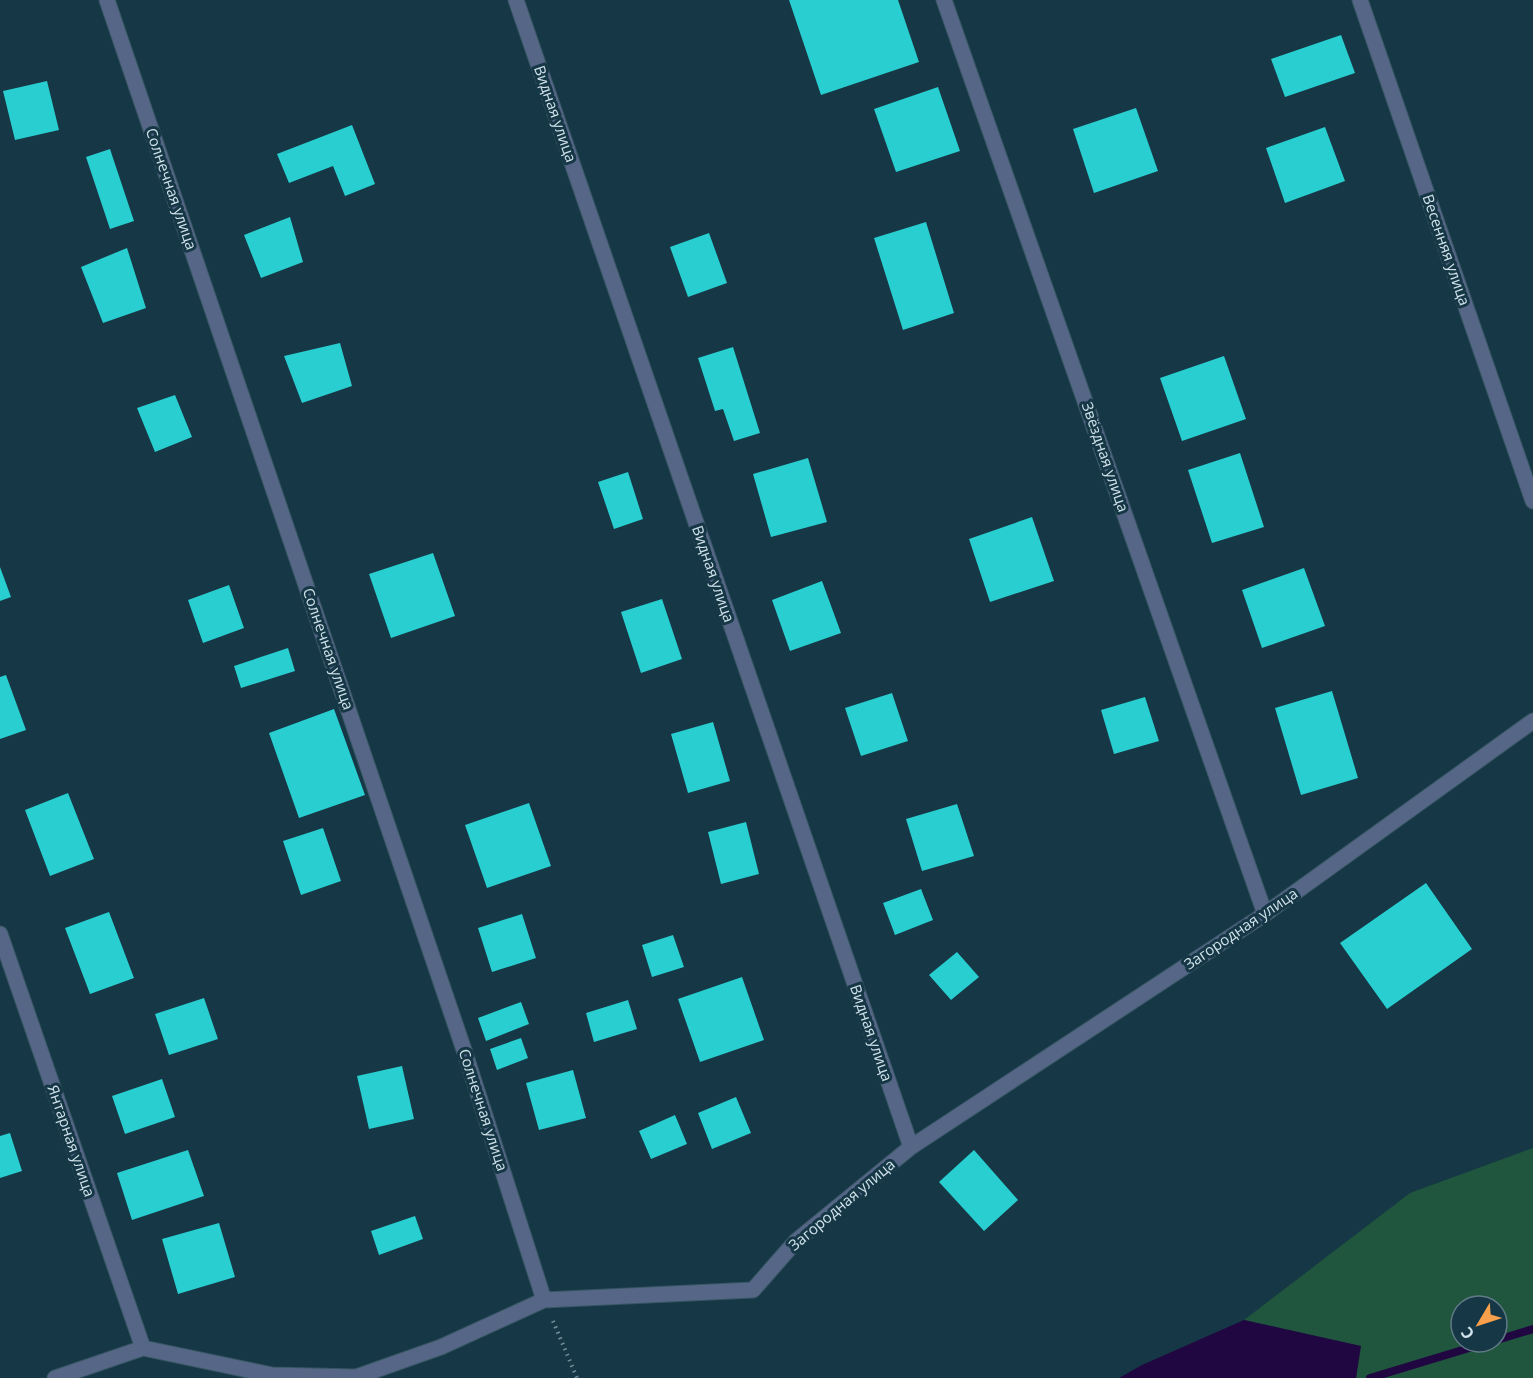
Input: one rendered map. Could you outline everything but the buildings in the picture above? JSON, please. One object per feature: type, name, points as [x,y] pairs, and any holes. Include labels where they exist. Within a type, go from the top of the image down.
[{"type":"street","name":"Солнечная улица","points":[[107,0],[460,1039],[544,1300]]},
{"type":"street","name":"Видная улица","points":[[516,0],[911,1147]]},
{"type":"street","name":"Звёздная улица","points":[[944,0],[1265,914]]},
{"type":"street","name":"Весенняя улица","points":[[1360,0],[1533,501]]},
{"type":"street","name":"Загородная улица","points":[[143,1348],[272,1375],[356,1377],[441,1347],[544,1300],[753,1290],[796,1241],[911,1147],[1265,914],[1533,721]]},
{"type":"street","name":"Янтарная улица","points":[[0,934],[143,1348]]},
{"type":"street","points":[[55,1378],[143,1348]]},
{"type":"path","points":[[544,1300],[577,1378]]},
{"type":"green space","points":[[1533,1148],[1533,1378],[1356,1378],[1360,1346],[1244,1320],[1410,1193]]},
{"type":"shaded area","points":[[1244,1320],[1361,1346],[1356,1378],[1119,1378],[1142,1365]]},
{"type":"waterway","points":[[1509,1336],[1533,1329]]},
{"type":"waterway","points":[[1370,1378],[1449,1354]]}]
